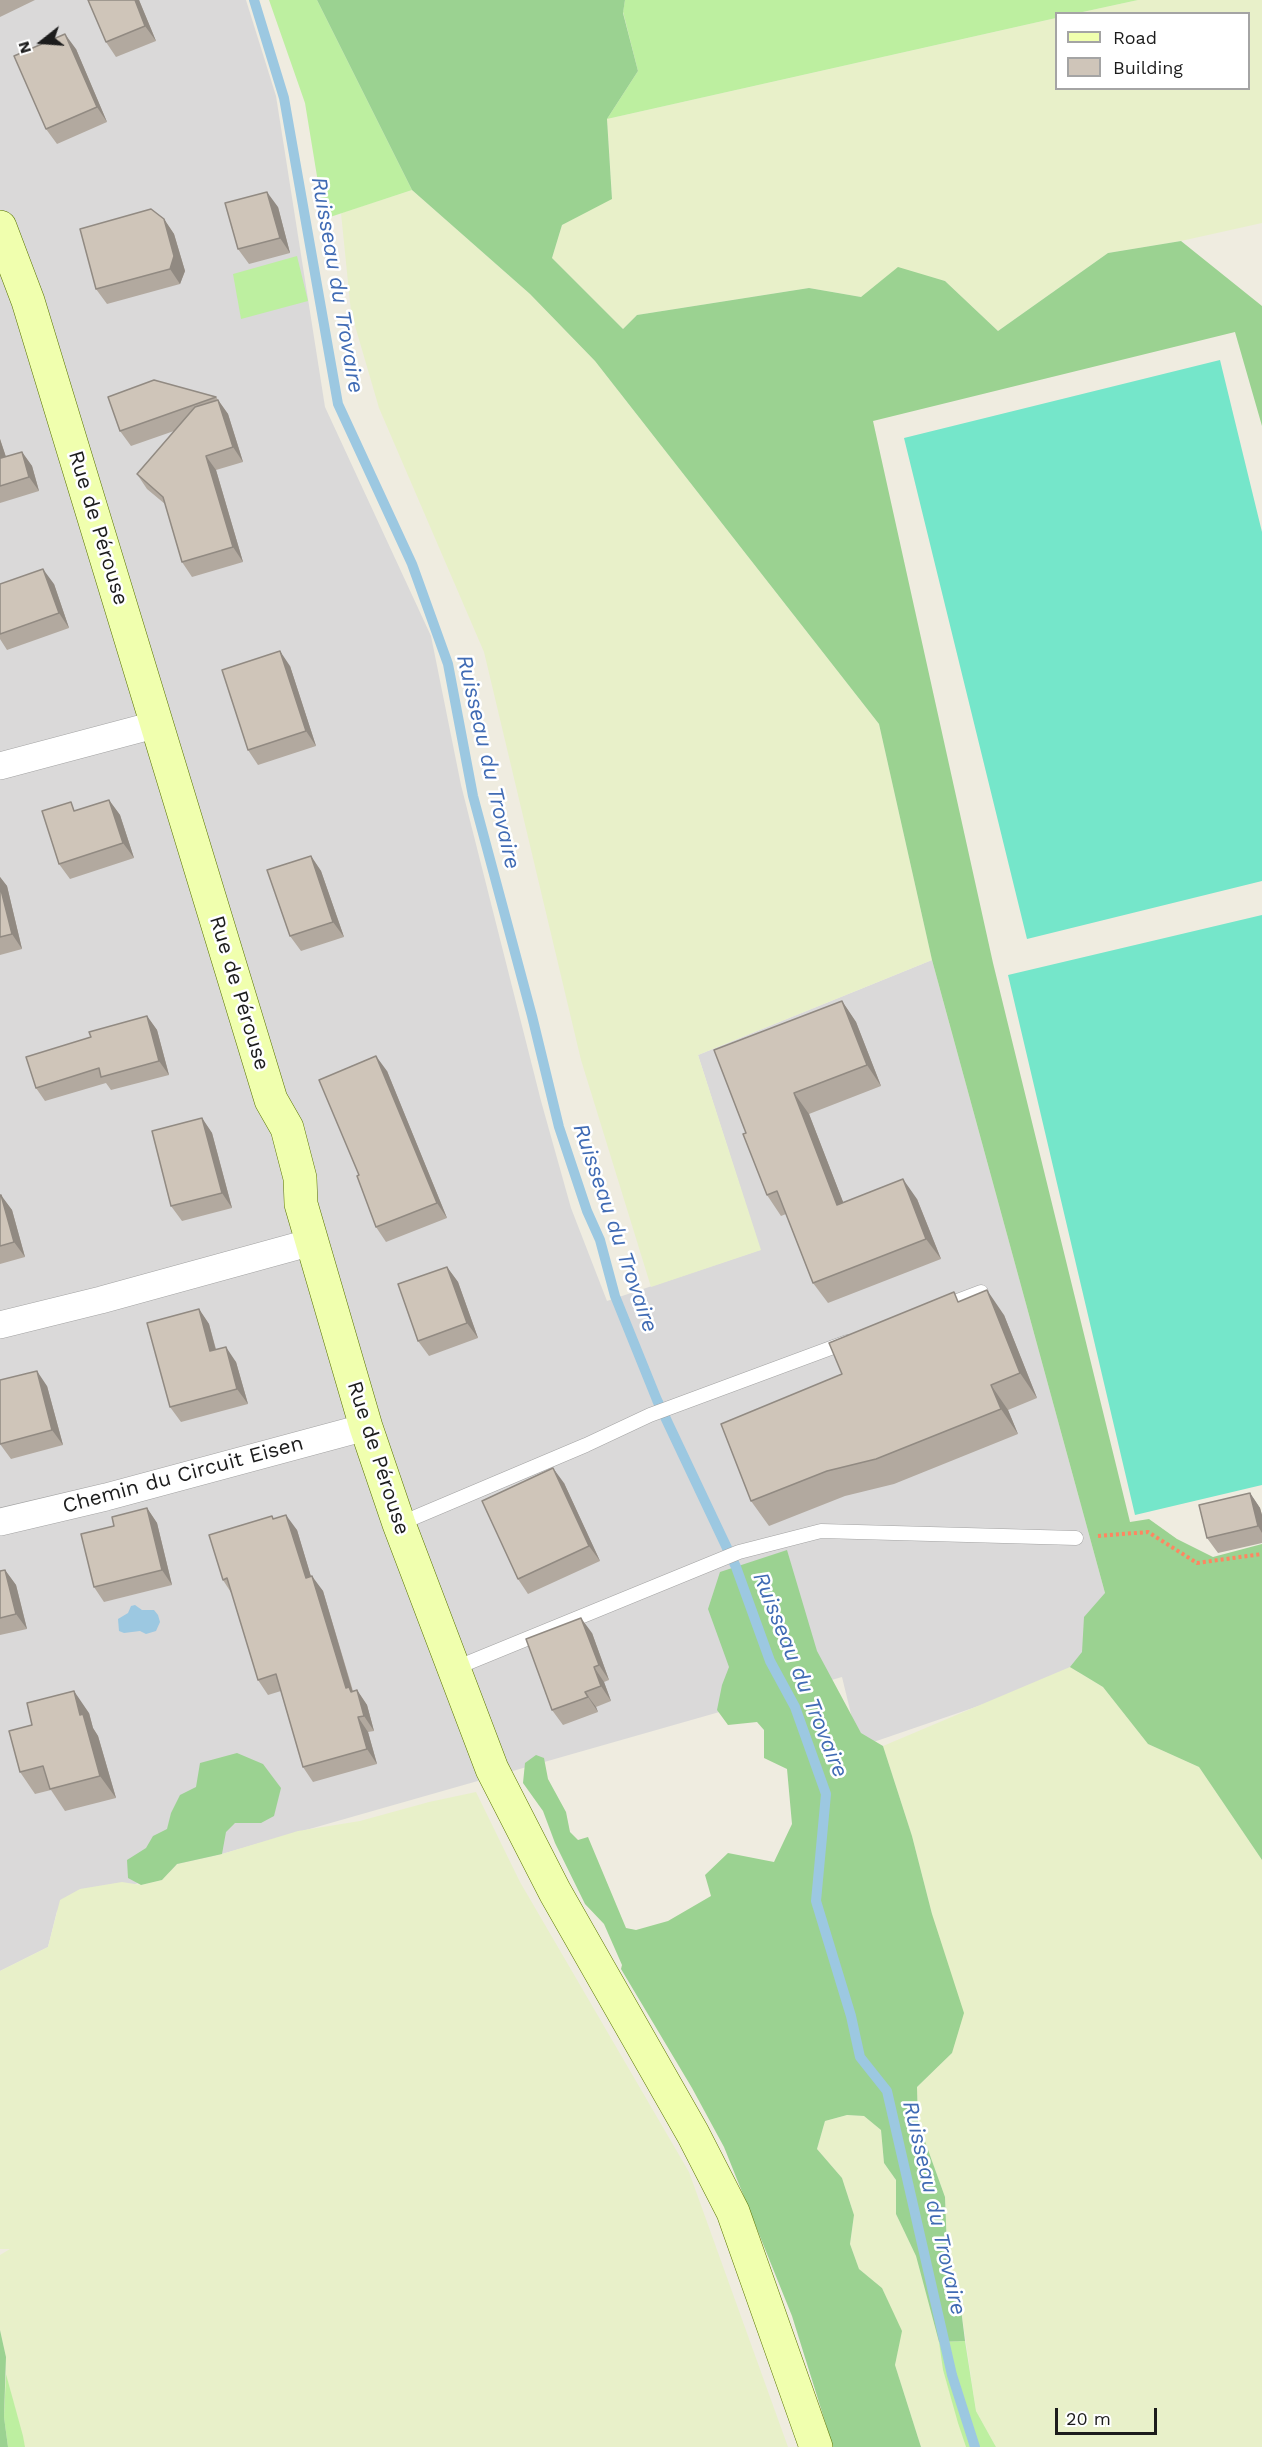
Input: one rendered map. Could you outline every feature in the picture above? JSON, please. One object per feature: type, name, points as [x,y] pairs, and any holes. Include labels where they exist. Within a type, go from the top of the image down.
[{"type":"street","name":"Rue de Pérouse","points":[[0,227],[28,300],[271,1100],[286,1128],[300,1178],[301,1204],[366,1427],[399,1524],[487,1755],[516,1818],[555,1892],[693,2134],[733,2212],[816,2447]]},
{"type":"street","points":[[0,766],[158,724]]},
{"type":"street","points":[[0,1325],[101,1300],[312,1242]]},
{"type":"street","name":"Chemin du Circuit Eisen","points":[[0,1522],[106,1497],[366,1427]]},
{"type":"lane","points":[[926,1312],[981,1292]]},
{"type":"lane","points":[[399,1524],[586,1445],[650,1415],[860,1337]]},
{"type":"lane","points":[[453,1669],[739,1552],[821,1531],[1076,1538]]},
{"type":"path","points":[[1076,1538],[1148,1532],[1197,1563],[1262,1554]]},
{"type":"shaded area","points":[[0,0],[246,0],[276,96],[325,407],[431,636],[461,785],[541,1101],[571,1208],[607,1301],[760,1250],[698,1055],[932,960],[1105,1593],[1098,1665],[859,1747],[842,1677],[222,1854],[57,1911],[48,1947],[0,1971]]},
{"type":"green space","points":[[269,0],[317,0],[412,190],[324,219],[305,103]]},
{"type":"green space","points":[[317,0],[625,0],[623,13],[638,71],[607,119],[612,199],[562,225],[552,258],[623,329],[637,315],[809,288],[861,297],[898,267],[945,281],[998,331],[1108,253],[1181,241],[1262,306],[1262,426],[1235,332],[873,421],[993,963],[1130,1522],[1149,1519],[1177,1539],[1213,1557],[1262,1544],[1262,1860],[1199,1767],[1148,1744],[1103,1687],[1070,1667],[1082,1652],[1084,1617],[1105,1593],[932,960],[879,724],[595,361],[530,294],[412,190]]},
{"type":"green space","points":[[625,0],[1138,0],[1083,12],[1055,12],[1055,18],[607,119],[638,71],[623,12]]},
{"type":"green space","points":[[1138,0],[1262,0],[1262,223],[1181,241],[1108,253],[998,331],[945,281],[898,268],[861,297],[809,288],[637,315],[623,329],[552,258],[562,225],[612,198],[607,119],[1055,18],[1055,90],[1250,90],[1250,12],[1083,12]]},
{"type":"green space","points":[[412,190],[530,294],[595,361],[879,724],[932,960],[698,1055],[761,1250],[651,1287],[581,1060],[484,652],[379,408],[351,312],[341,213]]},
{"type":"green space","points":[[297,256],[308,301],[241,319],[233,274]]},
{"type":"green space","points":[[1220,360],[1262,532],[1262,881],[1027,939],[904,438]]},
{"type":"green space","points":[[1262,915],[1262,1485],[1135,1515],[1008,975]]},
{"type":"green space","points":[[787,1550],[817,1651],[861,1733],[883,1746],[912,1836],[932,1914],[964,2013],[952,2053],[917,2087],[918,2122],[945,2197],[948,2275],[961,2309],[965,2341],[939,2342],[916,2256],[896,2214],[896,2180],[884,2163],[881,2130],[864,2116],[847,2115],[825,2121],[817,2149],[842,2178],[854,2215],[850,2244],[859,2269],[882,2288],[902,2331],[895,2365],[921,2447],[833,2447],[792,2316],[724,2147],[692,2088],[621,1969],[622,1965],[604,1924],[585,1904],[555,1843],[543,1811],[523,1783],[525,1763],[536,1755],[544,1758],[548,1779],[566,1812],[570,1832],[578,1840],[588,1837],[626,1928],[636,1930],[668,1921],[711,1896],[705,1875],[728,1853],[774,1862],[792,1824],[787,1769],[764,1758],[764,1730],[757,1722],[728,1725],[717,1710],[722,1685],[729,1667],[708,1609],[720,1572]]},
{"type":"green space","points":[[1070,1667],[1103,1687],[1148,1744],[1199,1767],[1262,1860],[1262,2447],[996,2447],[976,2411],[961,2309],[948,2275],[945,2197],[918,2122],[917,2087],[952,2053],[932,1914],[912,1836],[883,1746]]},
{"type":"green space","points":[[237,1753],[263,1764],[281,1788],[274,1816],[261,1823],[235,1823],[226,1832],[222,1854],[177,1864],[162,1880],[141,1885],[128,1878],[127,1860],[146,1848],[153,1836],[167,1829],[171,1813],[180,1795],[196,1787],[200,1763]]},
{"type":"green space","points":[[476,1792],[520,1882],[689,2172],[788,2447],[25,2447],[6,2374],[6,2357],[0,2330],[0,2255],[10,2249],[0,2249],[0,1971],[48,1947],[60,1900],[80,1889],[122,1882],[141,1885],[162,1880],[177,1864],[222,1854],[298,1831],[360,1821]]},
{"type":"green space","points":[[847,2115],[864,2116],[881,2130],[884,2163],[896,2180],[896,2214],[916,2256],[940,2346],[943,2370],[966,2447],[921,2447],[895,2365],[901,2331],[882,2288],[859,2269],[850,2244],[854,2215],[842,2178],[817,2149],[825,2121]]},
{"type":"green space","points":[[0,2330],[6,2357],[4,2417],[8,2447],[0,2447]]},
{"type":"green space","points":[[965,2341],[976,2411],[996,2447],[966,2447],[958,2423],[943,2370],[939,2342]]},
{"type":"green space","points":[[6,2374],[25,2447],[8,2447],[4,2417]]},
{"type":"water","points":[[135,1605],[142,1610],[154,1610],[160,1622],[156,1631],[146,1634],[140,1631],[124,1633],[119,1631],[118,1619]]},
{"type":"building","points":[[88,0],[135,0],[145,26],[106,42]]},
{"type":"building","points":[[65,34],[97,107],[46,129],[14,56]]},
{"type":"building","points":[[267,192],[280,238],[238,249],[225,203]]},
{"type":"building","points":[[151,209],[164,219],[174,256],[170,269],[96,289],[80,229]]},
{"type":"building","points":[[154,380],[216,397],[120,431],[108,397]]},
{"type":"building","points":[[218,400],[233,447],[206,456],[233,547],[182,562],[163,497],[137,474],[195,407]]},
{"type":"building","points":[[22,452],[29,477],[0,486],[0,454],[1,458]]},
{"type":"building","points":[[43,569],[59,613],[0,634],[0,584]]},
{"type":"building","points":[[280,651],[306,731],[248,750],[222,670]]},
{"type":"building","points":[[109,800],[123,843],[59,864],[42,811],[71,802],[74,811]]},
{"type":"building","points":[[311,856],[333,922],[290,936],[267,870]]},
{"type":"building","points":[[0,886],[12,934],[0,937]]},
{"type":"building","points":[[842,1001],[867,1065],[794,1093],[837,1205],[903,1179],[926,1239],[813,1283],[777,1191],[767,1195],[714,1050]]},
{"type":"building","points":[[147,1016],[159,1061],[101,1077],[99,1068],[36,1088],[26,1057],[91,1037],[89,1032]]},
{"type":"building","points":[[376,1056],[437,1203],[376,1227],[357,1176],[359,1175],[319,1080]]},
{"type":"building","points":[[202,1118],[222,1193],[171,1206],[152,1131]]},
{"type":"building","points":[[0,1195],[14,1242],[0,1246]]},
{"type":"building","points":[[447,1267],[467,1323],[418,1341],[398,1284]]},
{"type":"building","points":[[987,1290],[1020,1373],[991,1385],[1001,1409],[876,1459],[827,1471],[751,1501],[721,1424],[842,1374],[829,1343],[954,1292],[958,1302]]},
{"type":"building","points":[[199,1309],[210,1351],[226,1347],[237,1389],[170,1407],[147,1323]]},
{"type":"building","points":[[37,1371],[52,1430],[0,1444],[0,1380]]},
{"type":"building","points":[[553,1468],[589,1546],[518,1579],[482,1501]]},
{"type":"building","points":[[1250,1493],[1258,1526],[1207,1538],[1199,1505]]},
{"type":"building","points":[[147,1508],[162,1570],[94,1587],[81,1534],[114,1526],[112,1517]]},
{"type":"building","points":[[286,1515],[306,1578],[312,1576],[346,1688],[349,1687],[351,1692],[357,1690],[364,1716],[358,1717],[367,1749],[303,1767],[276,1674],[258,1680],[227,1578],[223,1580],[209,1535],[272,1516],[273,1519]]},
{"type":"building","points":[[5,1570],[16,1614],[0,1618],[0,1571]]},
{"type":"building","points":[[581,1618],[599,1665],[594,1667],[601,1686],[585,1692],[588,1697],[552,1710],[526,1639]]},
{"type":"building","points":[[74,1691],[80,1715],[83,1714],[100,1776],[50,1789],[43,1766],[20,1772],[9,1731],[32,1725],[27,1703]]},
{"type":"waterway","name":"Ruisseau du Trovaire","points":[[254,0],[284,98],[338,404],[412,564],[448,664],[473,796],[559,1127],[587,1211],[600,1240],[615,1296],[657,1400],[736,1567],[770,1661],[795,1707],[826,1794],[816,1901],[851,2016],[860,2057],[887,2091],[952,2375],[975,2447]]}]
